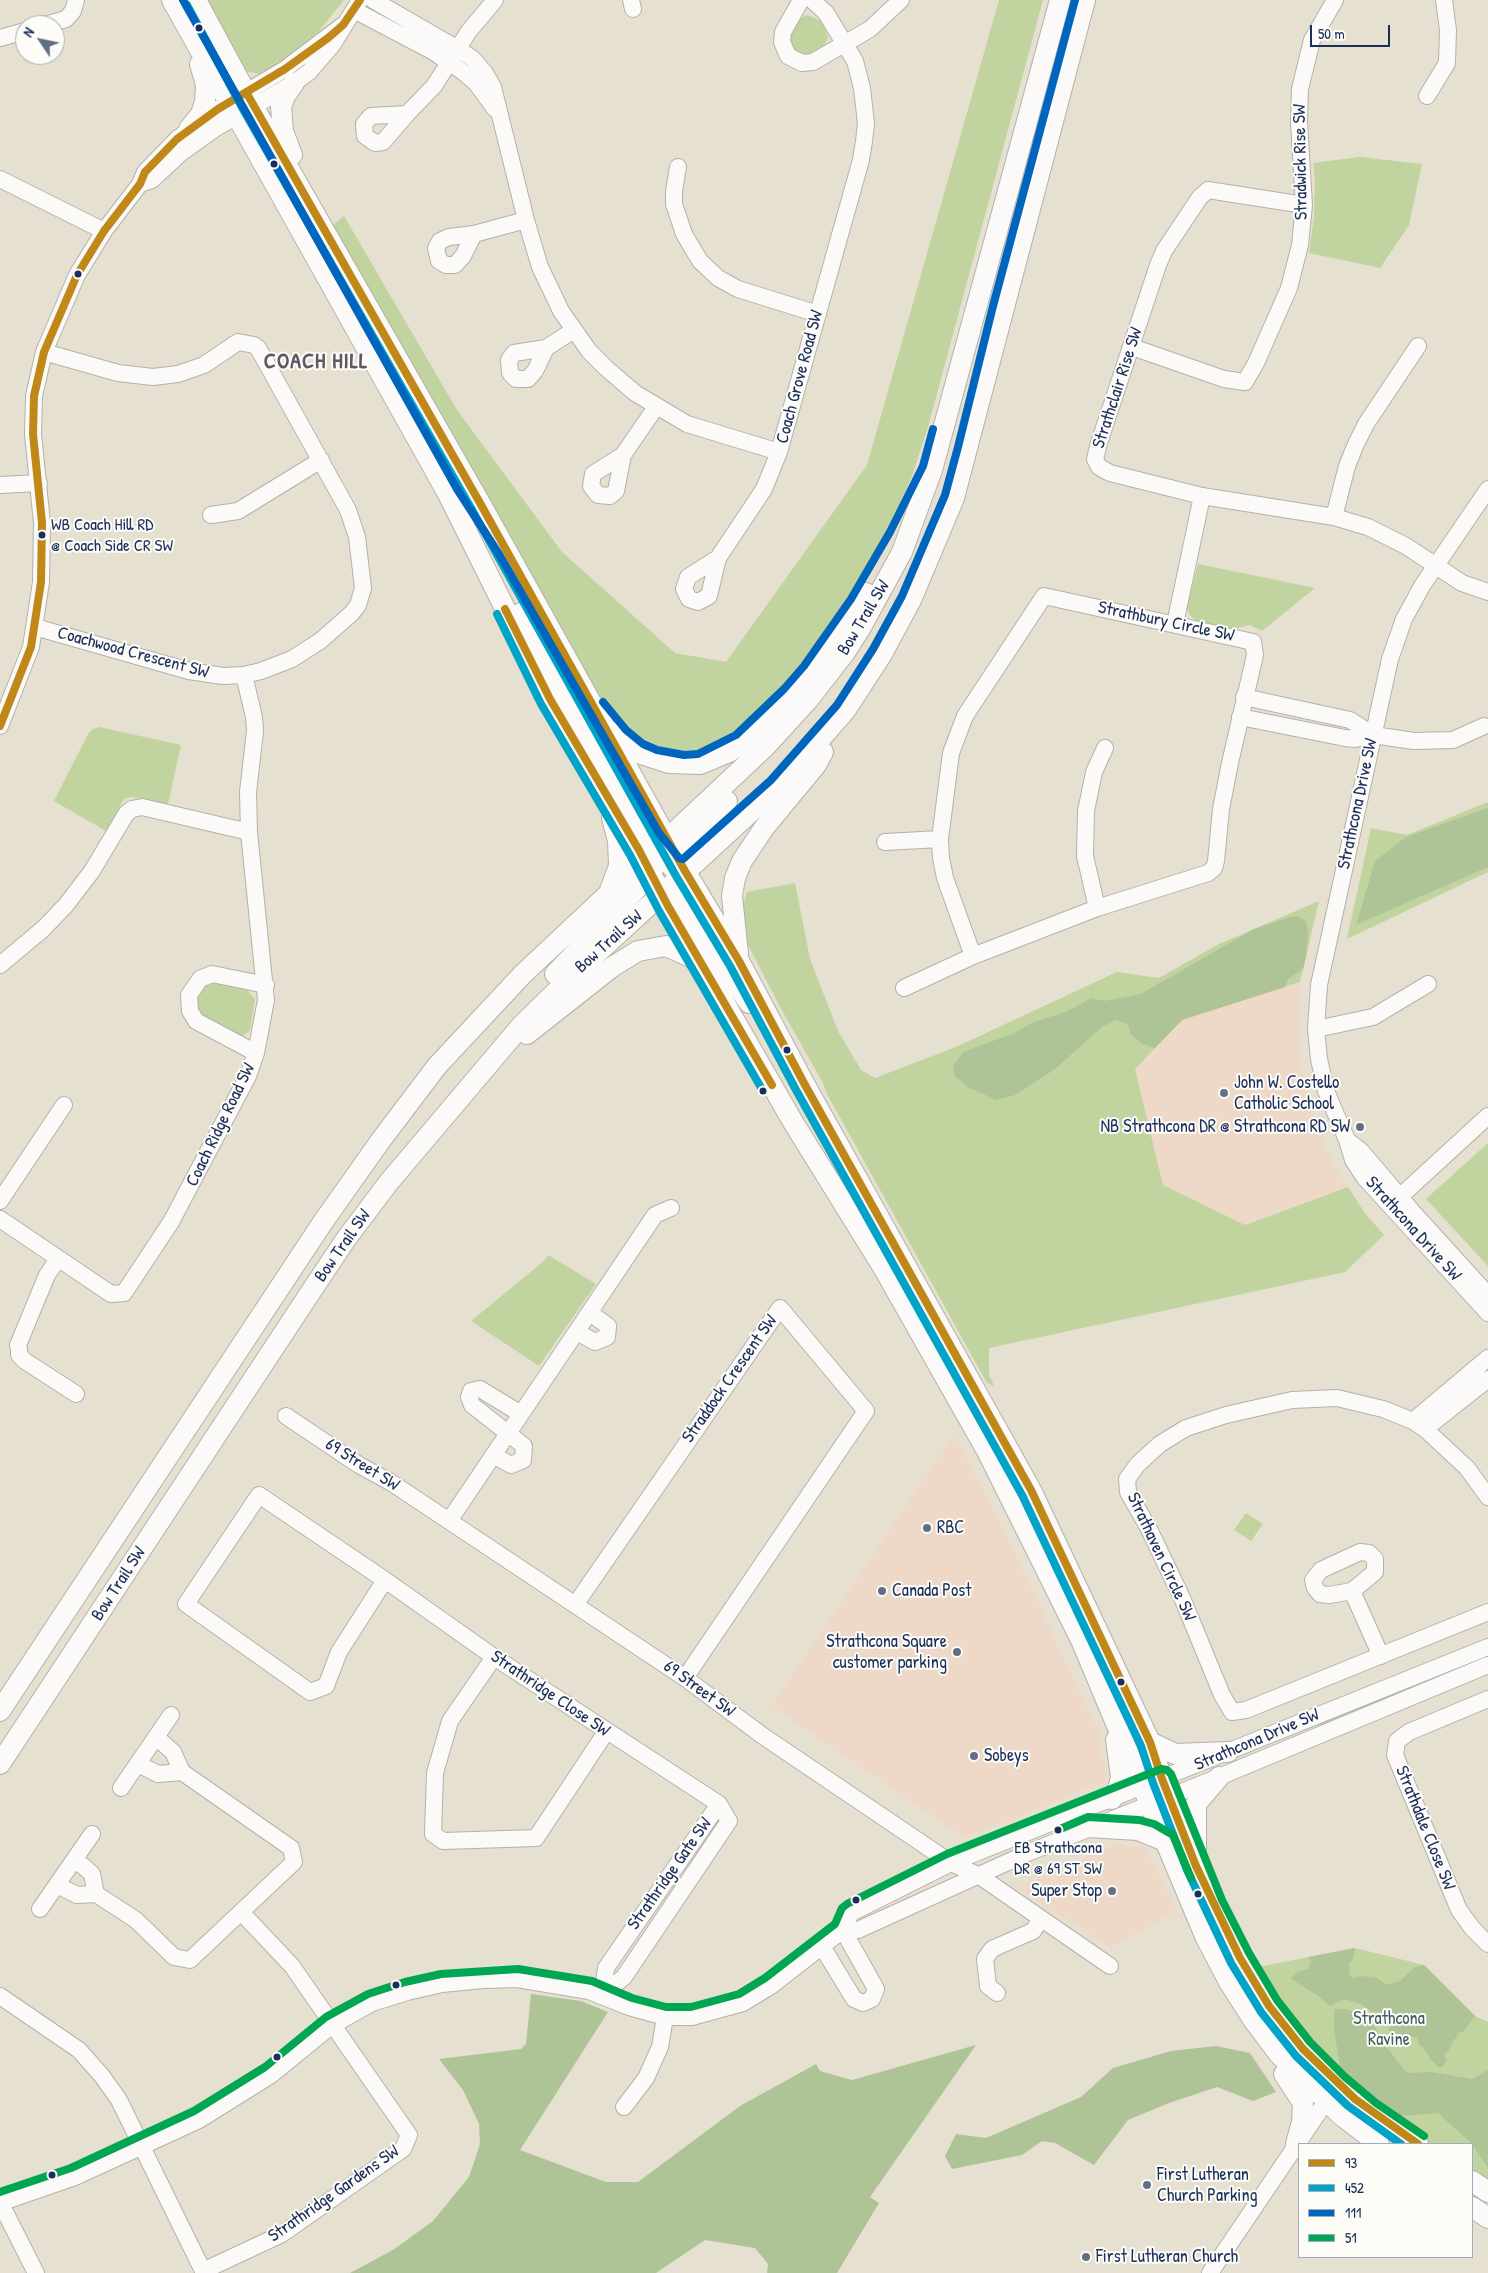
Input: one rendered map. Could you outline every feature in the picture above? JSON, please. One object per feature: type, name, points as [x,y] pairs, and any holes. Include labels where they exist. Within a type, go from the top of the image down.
[{"type":"main road","points":[[196,0],[241,104],[448,494],[550,699],[606,797],[664,866],[739,961],[805,1085],[1031,1490],[1150,1742],[1165,1787],[1196,1866],[1232,1942],[1269,2006],[1303,2048],[1338,2084],[1370,2111],[1417,2143]]},
{"type":"main road","name":"Bow Trail SW","points":[[664,866],[785,742],[817,701],[902,552],[932,470],[1060,0]]},
{"type":"main road","name":"Bow Trail SW","points":[[0,1711],[323,1222],[432,1073],[461,1039],[523,974],[608,896],[664,866],[778,786],[845,712],[882,654],[912,600],[954,498],[1085,0]]},
{"type":"main road","points":[[176,8],[313,211],[596,711],[664,866],[700,961],[794,1122],[884,1269],[960,1402],[1048,1571],[1108,1704],[1216,1959],[1240,2001],[1263,2034],[1300,2076],[1326,2101],[1378,2143]]},
{"type":"main road","points":[[176,8],[206,85],[205,102],[201,114],[189,129]]},
{"type":"main road","points":[[294,83],[285,96],[281,107],[281,118],[283,131],[313,211]]},
{"type":"main road","points":[[596,711],[619,737],[638,753],[669,763],[700,764],[714,759],[742,743],[791,696],[833,642],[876,577],[932,470]]},
{"type":"main road","points":[[448,494],[490,559],[664,866],[805,1085]]},
{"type":"main road","points":[[739,961],[732,896],[735,878],[742,861],[764,828],[816,765],[845,712]]},
{"type":"main road","points":[[606,797],[618,841],[619,866],[608,896]]},
{"type":"main road","points":[[488,1063],[516,1018],[664,866]]},
{"type":"main road","points":[[488,1063],[553,1015],[612,967],[638,951],[666,946],[700,961]]},
{"type":"main road","name":"Bow Trail SW","points":[[0,1764],[346,1239],[389,1182],[488,1063]]},
{"type":"main road","points":[[1108,1704],[1121,1777],[1119,1786],[1112,1799]]},
{"type":"main road","points":[[1150,1742],[1175,1754],[1228,1752]]},
{"type":"main road","points":[[1196,1866],[1196,1804],[1219,1777]]},
{"type":"main road","points":[[1088,1827],[1138,1830],[1165,1841]]},
{"type":"main road","points":[[1263,2034],[1272,2054],[1303,2103],[1302,2122],[1296,2144]]},
{"type":"main road","points":[[1473,2182],[1488,2192]]},
{"type":"main road","points":[[1473,2208],[1488,2218]]},
{"type":"street","points":[[65,19],[73,11],[76,0]]},
{"type":"street","name":"Coach Grove Road SW","points":[[373,0],[454,55],[500,117],[526,220],[547,283],[561,311],[574,330],[606,368],[635,393],[656,407],[704,431],[780,452],[861,160],[866,124],[862,88],[855,61],[826,14],[812,0]]},
{"type":"street","points":[[407,114],[434,86],[478,18],[495,0]]},
{"type":"street","points":[[801,0],[782,37],[783,47],[788,56],[797,62],[808,63],[870,29],[901,0]]},
{"type":"street","name":"Stradwick Rise SW","points":[[1132,348],[1224,379],[1245,382],[1274,326],[1290,288],[1300,245],[1304,205],[1299,122],[1300,89],[1312,40],[1335,0]]},
{"type":"street","points":[[1427,96],[1447,63],[1448,30],[1444,0]]},
{"type":"street","points":[[0,726],[22,674],[35,627],[42,582],[43,553],[39,483],[33,434],[34,406],[39,372],[44,352],[77,275],[104,231],[140,184],[150,166],[189,129],[241,104],[294,83],[319,62],[333,44],[357,5]]},
{"type":"street","name":"Coach Grove Road SW","points":[[357,5],[454,55]]},
{"type":"street","points":[[140,184],[152,180],[241,104],[343,25]]},
{"type":"street","points":[[0,38],[15,34]]},
{"type":"street","points":[[678,167],[674,190],[674,204],[684,234],[700,261],[718,278],[738,289],[818,314]]},
{"type":"street","points":[[0,179],[104,231]]},
{"type":"street","name":"Strathclair Rise SW","points":[[1304,205],[1208,190],[1200,197],[1164,251],[1095,459],[1099,467],[1110,473],[1202,496],[1334,518],[1368,527],[1406,546],[1462,583],[1488,592]]},
{"type":"street","points":[[474,234],[526,220]]},
{"type":"street","points":[[546,348],[574,330]]},
{"type":"street","name":"Coachwood Crescent SW","points":[[35,627],[189,671],[223,676],[244,675],[261,671],[292,658],[320,641],[352,613],[363,588],[358,537],[348,510],[258,348],[249,343],[233,344],[204,365],[178,374],[153,376],[118,373],[44,352]]},
{"type":"street","points":[[1334,518],[1347,466],[1356,444],[1366,424],[1418,346]]},
{"type":"street","points":[[623,455],[656,407]]},
{"type":"street","points":[[718,558],[764,489],[780,452]]},
{"type":"street","points":[[211,516],[238,511],[321,460]]},
{"type":"street","points":[[0,486],[39,483]]},
{"type":"street","name":"Strathcona Drive SW","points":[[1488,489],[1435,566],[1413,602],[1397,637],[1384,681],[1319,985],[1316,1028],[1319,1059],[1326,1091],[1347,1140],[1361,1151],[1395,1201],[1488,1313]]},
{"type":"street","points":[[1175,624],[1202,496]]},
{"type":"street","name":"Strathbury Circle SW","points":[[1044,596],[1253,642],[1255,655],[1244,697],[1221,809],[1214,868],[1208,873],[1097,908],[973,956],[945,878],[940,839],[951,753],[959,728],[1044,596]]},
{"type":"street","name":"Coach Ridge Road SW","points":[[0,1219],[111,1294],[124,1293],[172,1222],[248,1076],[264,1019],[266,985],[249,832],[248,785],[255,731],[254,717],[244,675]]},
{"type":"street","points":[[1244,697],[1350,720],[1373,735]]},
{"type":"street","points":[[1240,717],[1345,738],[1355,739],[1373,735],[1414,742],[1452,740],[1484,726]]},
{"type":"street","points":[[1097,908],[1085,856],[1086,811],[1094,772],[1105,748]]},
{"type":"street","points":[[0,965],[43,929],[61,911],[92,871],[126,814],[132,809],[142,807],[249,832]]},
{"type":"street","points":[[885,842],[940,839]]},
{"type":"street","points":[[904,988],[973,956]]},
{"type":"street","points":[[256,1053],[196,1021],[190,1011],[189,994],[200,979],[212,974],[266,985]]},
{"type":"street","points":[[1316,1028],[1373,1017],[1428,984]]},
{"type":"street","points":[[0,1201],[64,1105]]},
{"type":"street","points":[[1395,1201],[1488,1116]]},
{"type":"street","name":"Strathcona Drive SW","points":[[1395,1201],[1488,1295]]},
{"type":"street","points":[[448,1521],[655,1215],[671,1208]]},
{"type":"street","points":[[58,1259],[46,1275],[18,1345],[20,1356],[25,1361],[76,1394]]},
{"type":"street","name":"Straddock Crescent SW","points":[[575,1605],[780,1308],[866,1411],[685,1678]]},
{"type":"street","points":[[576,1332],[595,1342],[607,1337],[608,1326],[590,1313]]},
{"type":"street","points":[[1419,1425],[1488,1358]]},
{"type":"street","points":[[1419,1425],[1488,1379]]},
{"type":"street","points":[[494,1455],[511,1465],[523,1460],[524,1446],[472,1404],[469,1397],[471,1391],[480,1389],[521,1414]]},
{"type":"street","name":"Strathaven Circle SW","points":[[1488,1497],[1468,1468],[1419,1425],[1383,1408],[1337,1398],[1292,1400],[1226,1415],[1186,1428],[1160,1444],[1138,1464],[1127,1479],[1128,1492],[1149,1529],[1183,1600],[1222,1695],[1232,1712],[1246,1710],[1488,1612]]},
{"type":"street","name":"69 Street SW","points":[[286,1416],[685,1678],[763,1736],[951,1863],[978,1875],[1110,1966]]},
{"type":"street","name":"Strathridge Close SW","points":[[384,1580],[339,1652],[326,1686],[310,1692],[186,1604],[259,1495],[384,1580],[494,1657],[718,1804]]},
{"type":"street","points":[[1352,1591],[1381,1656]]},
{"type":"street","name":"Strathcona Drive SW","points":[[843,1930],[858,1930],[1088,1827],[1228,1752],[1488,1647]]},
{"type":"street","points":[[494,1657],[450,1721],[434,1774],[433,1834],[443,1842],[536,1838],[606,1732]]},
{"type":"street","name":"Strathcona Drive SW","points":[[1165,1787],[1219,1777],[1488,1665]]},
{"type":"street","name":"Strathdale Close SW","points":[[1488,1699],[1409,1732],[1397,1741],[1395,1755],[1459,1910],[1472,1928],[1488,1944]]},
{"type":"street","points":[[121,1788],[171,1715]]},
{"type":"street","points":[[57,1886],[77,1895],[96,1894],[136,1920],[174,1957],[190,1960],[294,1862],[291,1848],[182,1772],[173,1752],[156,1737]]},
{"type":"street","points":[[138,1764],[158,1774],[182,1772]]},
{"type":"street","name":"Strathcona Drive SW","points":[[0,2203],[75,2177],[142,2148],[199,2120],[272,2075],[331,2026],[372,2003],[407,1992],[458,1982],[517,1979],[548,1983],[602,1995],[629,2007],[665,2018],[692,2017],[743,2004],[771,1986],[821,1945],[843,1930],[851,1913],[951,1863],[1112,1799],[1147,1795]]},
{"type":"street","name":"Strathridge Gate SW","points":[[602,1995],[624,1977],[729,1821],[718,1804]]},
{"type":"street","points":[[40,1909],[92,1834]]},
{"type":"street","points":[[74,1859],[92,1874],[96,1894]]},
{"type":"street","points":[[241,1912],[292,1966],[331,2026]]},
{"type":"street","points":[[998,1993],[988,1986],[985,1959],[992,1949],[1033,1931],[1041,1919]]},
{"type":"street","points":[[821,1945],[854,1998],[864,2003],[872,1999],[876,1989],[843,1930]]},
{"type":"street","points":[[0,1996],[79,2050],[120,2100],[142,2148]]},
{"type":"street","points":[[624,2107],[646,2078],[660,2047],[665,2018]]},
{"type":"street","name":"Strathridge Gardens SW","points":[[142,2148],[203,2271],[282,2234],[403,2149],[409,2135],[331,2026]]},
{"type":"street","points":[[1210,2273],[1338,2084]]},
{"type":"street","points":[[0,2203],[36,2273]]},
{"type":"shaded area","name":"John W. Costello Catholic School","points":[[1300,982],[1299,1044],[1304,1080],[1322,1139],[1332,1161],[1348,1187],[1245,1225],[1163,1185],[1135,1069],[1182,1020]]},
{"type":"shaded area","points":[[954,1435],[1001,1523],[1098,1731],[1107,1781],[965,1838],[771,1706]]},
{"type":"shaded area","points":[[1116,1844],[1145,1847],[1177,1911],[1111,1947],[1016,1888]]},
{"type":"green space","points":[[203,0],[344,0],[319,31],[296,52],[267,73],[259,74],[245,71]]},
{"type":"green space","points":[[999,0],[1043,0],[928,427],[912,476],[887,536],[860,587],[825,638],[785,690],[728,746],[687,760],[651,755],[613,722],[329,228],[344,216],[457,410],[562,552],[675,653],[726,662],[867,465]]},
{"type":"green space","points":[[807,15],[817,19],[824,25],[828,38],[822,49],[802,58],[791,47],[789,33],[797,20]]},
{"type":"green space","points":[[1360,157],[1422,164],[1409,225],[1380,268],[1309,253],[1314,216],[1315,180],[1313,163]]},
{"type":"green space","points":[[1198,564],[1315,588],[1262,631],[1250,625],[1233,629],[1197,622],[1189,614],[1187,607]]},
{"type":"green space","points":[[99,727],[181,745],[168,804],[130,797],[124,799],[106,831],[54,801],[88,734],[93,729]]},
{"type":"green space","points":[[1488,802],[1488,872],[1347,939],[1371,828],[1407,835]]},
{"type":"green space","points":[[1488,808],[1488,867],[1356,925],[1375,861],[1406,837]]},
{"type":"green space","points":[[795,883],[810,959],[838,1031],[861,1070],[875,1078],[956,1047],[1117,972],[1159,978],[1219,944],[1319,901],[1300,982],[1182,1020],[1135,1069],[1163,1185],[1245,1225],[1348,1187],[1364,1212],[1384,1235],[1345,1272],[989,1348],[989,1374],[994,1386],[987,1383],[827,1094],[823,1083],[746,941],[740,903],[744,903],[747,892]]},
{"type":"green space","points":[[1298,916],[1307,922],[1306,957],[1303,969],[1288,979],[1285,987],[1182,1020],[1155,1048],[1142,1044],[1130,1033],[1128,1024],[1116,1020],[1102,1027],[1055,1069],[1015,1095],[996,1100],[968,1087],[955,1076],[953,1066],[963,1052],[1012,1034],[1034,1022],[1066,1012],[1091,998],[1104,1001],[1141,994],[1254,929]]},
{"type":"green space","points":[[214,982],[245,988],[255,999],[250,1030],[243,1036],[232,1035],[199,1014],[196,1007],[197,990]]},
{"type":"green space","points":[[1488,1143],[1488,1266],[1426,1199]]},
{"type":"green space","points":[[548,1255],[596,1284],[539,1366],[471,1321],[544,1261]]},
{"type":"green space","points":[[1246,1513],[1263,1524],[1251,1541],[1234,1530]]},
{"type":"green space","points":[[1464,1662],[1466,1667],[1321,1728],[1320,1724],[1351,1709]]},
{"type":"green space","name":"Strathcona Ravine","points":[[1355,1948],[1424,1965],[1475,2016],[1488,2022],[1488,2186],[1473,2176],[1473,2143],[1425,2143],[1317,2057],[1253,1968]]},
{"type":"green space","points":[[1355,1948],[1354,1956],[1348,1966],[1350,1967],[1349,1975],[1353,1978],[1361,1976],[1377,1978],[1385,1984],[1390,1984],[1400,1981],[1415,1967],[1424,1965],[1475,2016],[1464,2031],[1458,2033],[1456,2039],[1454,2039],[1449,2050],[1444,2055],[1447,2060],[1443,2066],[1440,2068],[1431,2060],[1423,2047],[1420,2046],[1417,2038],[1407,2034],[1399,2036],[1389,2033],[1389,2028],[1395,2022],[1392,2015],[1371,2011],[1361,2004],[1344,1999],[1330,2006],[1290,1978],[1300,1971],[1308,1969],[1311,1962],[1308,1957]]},
{"type":"green space","points":[[531,1994],[581,2001],[608,2012],[520,2150],[606,2182],[638,2182],[740,2106],[816,2064],[820,2071],[852,2080],[976,2045],[870,2197],[879,2203],[837,2273],[767,2273],[768,2264],[755,2248],[705,2240],[656,2273],[350,2273],[393,2250],[433,2221],[469,2177],[480,2144],[479,2124],[463,2090],[439,2059],[521,2049],[526,2044]]},
{"type":"green space","points":[[1334,2009],[1346,2009],[1370,2019],[1385,2045],[1405,2071],[1411,2073],[1431,2072],[1472,2079],[1488,2070],[1488,2168],[1473,2143],[1438,2113],[1400,2116],[1371,2097],[1340,2068],[1334,2028]]},
{"type":"green space","points":[[1216,2046],[1250,2053],[1276,2092],[1253,2101],[1217,2087],[1169,2103],[1128,2120],[1094,2165],[1055,2143],[1042,2141],[1022,2155],[952,2169],[945,2156],[956,2134],[986,2138],[1081,2097],[1113,2068],[1171,2051]]},
{"type":"transit line","name":"111","points":[[183,0],[457,489],[499,554],[659,833],[679,858],[683,859],[771,780],[837,705],[873,649],[902,596],[945,495],[993,306],[1075,0]]},
{"type":"transit line","name":"93","points":[[0,726],[31,647],[41,582],[42,523],[33,434],[34,396],[44,352],[77,275],[104,231],[140,184],[145,172],[177,139],[218,109],[285,69],[328,38],[343,25],[360,0]]},
{"type":"transit line","name":"452","points":[[187,5],[244,111],[471,508],[676,876],[730,966],[796,1090],[1022,1495],[1141,1746],[1153,1783],[1187,1870],[1231,1963],[1261,2012],[1296,2056],[1348,2106],[1400,2143]]},
{"type":"transit line","name":"93","points":[[246,92],[480,503],[685,871],[739,961],[805,1085],[1031,1490],[1150,1742],[1162,1779],[1196,1866],[1240,1958],[1269,2006],[1303,2049],[1355,2099],[1417,2143]]},
{"type":"transit line","name":"111","points":[[603,702],[626,730],[643,744],[657,750],[684,755],[698,754],[736,735],[784,689],[804,666],[851,599],[890,532],[923,466],[933,429]]},
{"type":"transit line","name":"93","points":[[505,609],[550,699],[639,850],[668,906],[772,1085]]},
{"type":"transit line","name":"452","points":[[497,614],[541,704],[630,855],[659,911],[763,1091]]},
{"type":"transit line","name":"51","points":[[0,2192],[71,2168],[194,2111],[265,2067],[326,2017],[368,1994],[405,1982],[441,1974],[518,1969],[592,1981],[632,1998],[666,2007],[691,2007],[739,1994],[765,1978],[835,1924],[842,1908],[847,1904],[947,1854],[1161,1769],[1167,1770],[1171,1774],[1222,1900],[1249,1953],[1277,2000],[1310,2042],[1345,2077],[1376,2103],[1424,2136]]},
{"type":"transit line","name":"51","points":[[1058,1830],[1088,1817],[1139,1820],[1154,1824],[1173,1835],[1191,1878]]},
{"type":"place","name":"WB Coach Hill RD @ Coach Side CR SW","points":[[42,535]]},
{"type":"place","name":"John W. Costello Catholic School","points":[[1224,1093]]},
{"type":"place","name":"NB Strathcona DR @ Strathcona RD SW","points":[[1360,1127]]},
{"type":"place","name":"RBC","points":[[927,1528]]},
{"type":"place","name":"Canada Post","points":[[882,1591]]},
{"type":"place","name":"Strathcona Square customer parking","points":[[957,1652]]},
{"type":"place","name":"Sobeys","points":[[974,1756]]},
{"type":"place","name":"EB Strathcona DR @ 69 ST SW","points":[[1058,1830]]},
{"type":"place","name":"Super Stop","points":[[1112,1891]]},
{"type":"place","name":"First Lutheran Church Parking","points":[[1147,2185]]},
{"type":"place","name":"First Lutheran Church","points":[[1086,2257]]},
{"type":"district","name":"COACH HILL","points":[[316,362]]}]
